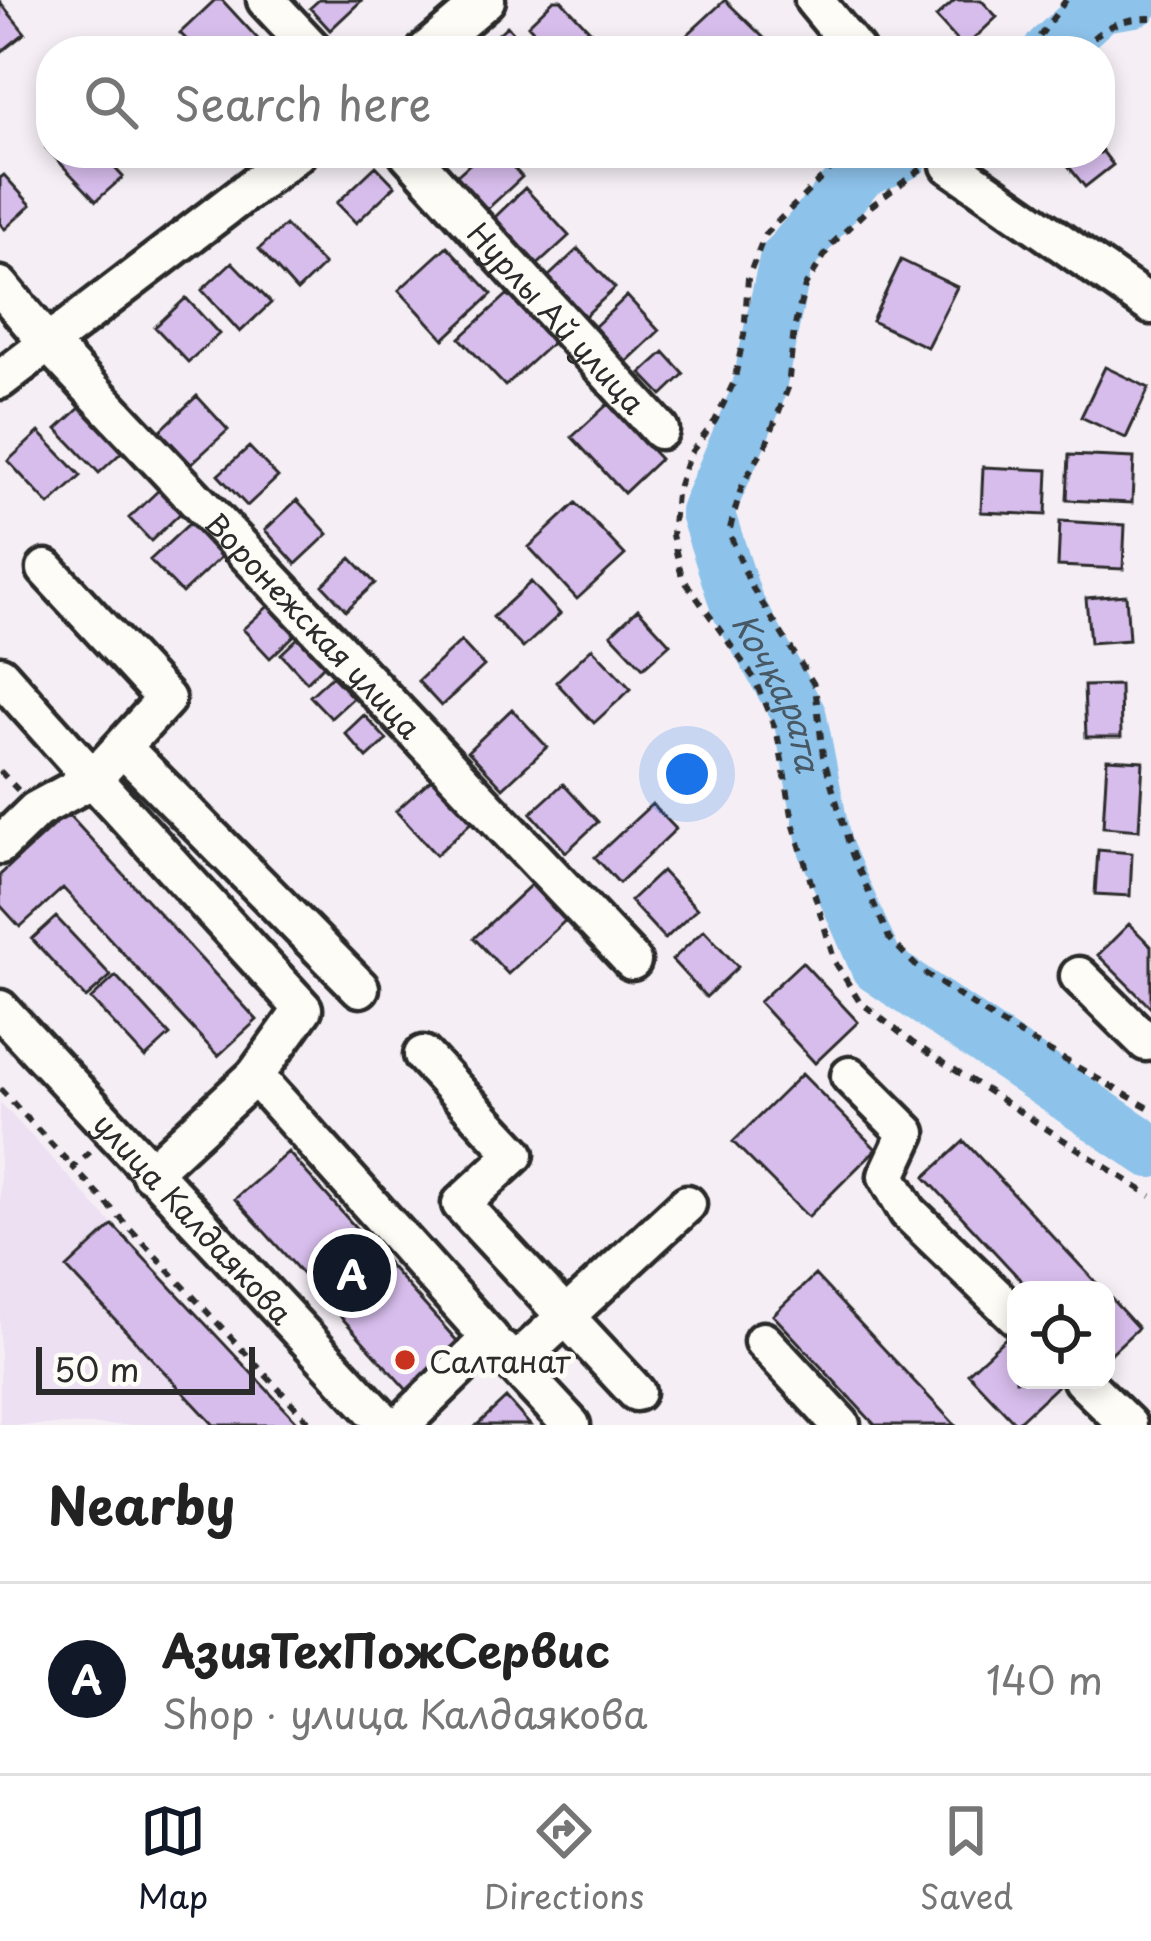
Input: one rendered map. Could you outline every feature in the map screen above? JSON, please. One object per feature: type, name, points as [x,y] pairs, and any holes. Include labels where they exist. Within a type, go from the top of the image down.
[{"type":"street","points":[[266,0],[300,36]]},
{"type":"street","points":[[444,36],[486,0]]},
{"type":"street","points":[[814,0],[844,36]]},
{"type":"street","points":[[0,380],[277,168]]},
{"type":"street","name":"Нурлы Ай улица","points":[[422,168],[660,430]]},
{"type":"street","points":[[964,168],[1151,305]]},
{"type":"street","name":"Воронежская улица","points":[[0,286],[46,341],[632,961]]},
{"type":"street","points":[[0,845],[36,810],[94,778],[166,699],[46,569]]},
{"type":"street","points":[[0,676],[303,1009],[254,1076],[150,1173]]},
{"type":"street","points":[[124,749],[360,988]]},
{"type":"street","points":[[1079,976],[1146,1042],[1151,1039]]},
{"type":"street","name":"улица Калдаякова","points":[[0,1009],[387,1425]]},
{"type":"street","points":[[423,1055],[515,1154],[461,1204],[636,1392]]},
{"type":"street","points":[[254,1076],[571,1425]]},
{"type":"street","points":[[850,1076],[907,1133],[887,1176],[908,1212],[1007,1307]]},
{"type":"street","points":[[401,1425],[502,1352],[566,1316],[687,1204]]},
{"type":"street","points":[[763,1341],[841,1425]]},
{"type":"street","points":[[1091,1389],[1128,1425]]},
{"type":"path","points":[[1040,36],[1066,0]]},
{"type":"path","points":[[1092,36],[1133,18],[1151,19]]},
{"type":"path","points":[[832,168],[765,234],[748,278],[744,335],[734,382],[715,421],[689,455],[676,494],[672,535],[682,577],[754,678],[777,733],[794,826],[835,962],[860,1001],[948,1066],[1151,1196]]},
{"type":"path","points":[[924,168],[871,206],[832,244],[805,286],[794,329],[788,388],[766,445],[742,485],[729,532],[750,584],[815,686],[823,756],[852,854],[889,938],[920,970],[1000,1023],[1151,1108]]},
{"type":"path","points":[[0,1089],[312,1425]]},
{"type":"path","points":[[73,1167],[112,1133]]},
{"type":"shaded area","points":[[0,1102],[113,1225],[300,1425],[0,1425]]},
{"type":"building","points":[[215,0],[222,0],[255,36],[183,36],[180,33]]},
{"type":"building","points":[[319,0],[362,0],[330,30],[310,8]]},
{"type":"building","points":[[554,0],[561,0],[595,36],[538,36],[528,25]]},
{"type":"building","points":[[725,0],[762,36],[686,36]]},
{"type":"building","points":[[955,0],[981,0],[997,17],[977,36],[953,36],[936,17]]},
{"type":"building","points":[[0,2],[25,33],[0,53]]},
{"type":"building","points":[[507,26],[516,36],[496,36]]},
{"type":"building","points":[[65,168],[115,168],[123,177],[96,201]]},
{"type":"building","points":[[374,168],[395,186],[356,223],[337,203]]},
{"type":"building","points":[[465,168],[514,168],[522,177],[483,213],[452,180]]},
{"type":"building","points":[[1070,168],[1109,168],[1085,187]]},
{"type":"building","points":[[4,175],[31,205],[5,229],[0,224],[0,178]]},
{"type":"building","points":[[525,188],[569,236],[534,268],[490,222]]},
{"type":"building","points":[[285,225],[324,265],[297,291],[259,249]]},
{"type":"building","points":[[447,246],[492,294],[444,339],[399,290]]},
{"type":"building","points":[[578,249],[615,288],[573,327],[537,287]]},
{"type":"building","points":[[901,260],[957,287],[927,347],[872,321]]},
{"type":"building","points":[[232,262],[271,303],[240,332],[202,290]]},
{"type":"building","points":[[508,294],[553,342],[505,386],[460,338]]},
{"type":"building","points":[[627,296],[659,331],[624,364],[592,329]]},
{"type":"building","points":[[186,298],[219,334],[188,362],[155,327]]},
{"type":"building","points":[[664,352],[684,374],[662,395],[641,373]]},
{"type":"building","points":[[1105,367],[1149,388],[1126,438],[1081,417]]},
{"type":"building","points":[[197,396],[228,430],[191,464],[160,431]]},
{"type":"building","points":[[608,404],[660,459],[624,493],[572,437]]},
{"type":"building","points":[[82,406],[123,451],[99,473],[57,429]]},
{"type":"building","points":[[39,432],[81,476],[49,505],[8,461]]},
{"type":"building","points":[[249,447],[278,477],[247,506],[218,475]]},
{"type":"building","points":[[1069,455],[1134,458],[1132,503],[1067,500]]},
{"type":"building","points":[[983,467],[1048,470],[1046,515],[981,512]]},
{"type":"building","points":[[161,488],[183,511],[151,541],[129,518]]},
{"type":"building","points":[[297,500],[328,534],[296,564],[265,530]]},
{"type":"building","points":[[576,503],[625,555],[577,599],[529,547]]},
{"type":"building","points":[[1060,521],[1125,525],[1123,569],[1058,566]]},
{"type":"building","points":[[190,523],[221,557],[182,593],[150,560]]},
{"type":"building","points":[[351,558],[375,583],[346,610],[323,585]]},
{"type":"building","points":[[531,582],[560,614],[523,648],[493,617]]},
{"type":"building","points":[[1126,595],[1129,640],[1090,643],[1086,598]]},
{"type":"building","points":[[274,601],[301,629],[270,658],[243,629]]},
{"type":"building","points":[[638,609],[670,644],[643,668],[611,634]]},
{"type":"building","points":[[299,637],[325,664],[307,682],[281,654]]},
{"type":"building","points":[[461,641],[484,666],[441,706],[418,681]]},
{"type":"building","points":[[592,648],[631,689],[594,723],[556,682]]},
{"type":"building","points":[[332,676],[353,698],[331,718],[310,696]]},
{"type":"building","points":[[1120,685],[1121,737],[1086,737],[1084,686]]},
{"type":"building","points":[[512,709],[547,747],[503,788],[468,751]]},
{"type":"building","points":[[364,715],[387,740],[367,758],[345,733]]},
{"type":"building","points":[[1107,759],[1143,761],[1139,830],[1103,827]]},
{"type":"building","points":[[438,773],[478,816],[436,855],[396,811]]},
{"type":"building","points":[[563,784],[598,822],[566,852],[531,813]]},
{"type":"building","points":[[652,804],[676,829],[619,883],[595,857]]},
{"type":"building","points":[[67,813],[257,1020],[218,1056],[63,888],[20,927],[0,905],[0,875]]},
{"type":"building","points":[[1098,850],[1132,853],[1130,896],[1095,894]]},
{"type":"building","points":[[662,871],[697,909],[665,939],[630,901]]},
{"type":"building","points":[[535,881],[568,918],[508,974],[474,938]]},
{"type":"building","points":[[56,917],[111,976],[86,998],[32,939]]},
{"type":"building","points":[[1129,924],[1151,946],[1151,1008],[1098,955]]},
{"type":"building","points":[[704,930],[738,967],[706,997],[672,960]]},
{"type":"building","points":[[802,962],[858,1022],[815,1063],[759,1002]]},
{"type":"building","points":[[116,976],[170,1035],[145,1058],[91,999]]},
{"type":"building","points":[[802,1074],[876,1149],[808,1217],[733,1142]]},
{"type":"building","points":[[964,1141],[1095,1281],[1022,1281],[925,1177]]},
{"type":"building","points":[[288,1152],[466,1351],[414,1398],[235,1199]]},
{"type":"building","points":[[113,1225],[300,1425],[214,1425],[67,1268]]},
{"type":"building","points":[[815,1275],[955,1425],[875,1425],[773,1315]]},
{"type":"building","points":[[1115,1303],[1138,1328],[1115,1350]]},
{"type":"building","points":[[1007,1337],[1007,1389],[1054,1389],[1016,1424],[968,1373]]},
{"type":"building","points":[[506,1398],[530,1425],[477,1425]]},
{"type":"waterway","name":"Кочкарата","points":[[1067,36],[1101,5],[1134,0]]},
{"type":"waterway","name":"Кочкарата","points":[[868,168],[786,260],[757,396],[707,512],[737,605],[800,717],[825,847],[877,966],[1151,1151]]},
{"type":"place","name":"АзияТехПожСервис","points":[[352,1273]]},
{"type":"place","name":"Салтанат","points":[[405,1360]]}]
